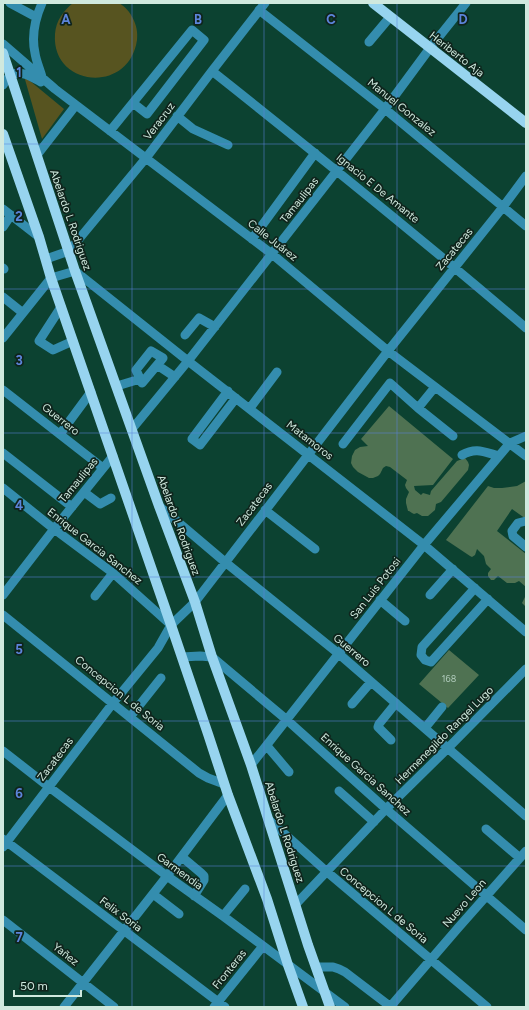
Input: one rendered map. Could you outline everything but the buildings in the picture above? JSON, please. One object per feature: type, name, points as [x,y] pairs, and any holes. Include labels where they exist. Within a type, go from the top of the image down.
[{"type":"main road","name":"Heriberto Aja","points":[[373,3],[526,123]]},
{"type":"main road","name":"Abelardo L Rodriguez","points":[[3,53],[75,271],[195,602],[212,657],[251,765],[330,1007]]},
{"type":"main road","points":[[3,134],[224,784],[267,899],[303,1007]]},
{"type":"street","points":[[10,3],[36,17]]},
{"type":"street","points":[[42,3],[36,17],[33,35],[34,52],[43,78]]},
{"type":"street","name":"Tamaulipas","points":[[132,429],[215,327],[466,3]]},
{"type":"street","name":"Veracruz","points":[[69,251],[146,158],[262,7]]},
{"type":"street","name":"Manuel Gonzalez","points":[[262,7],[526,226]]},
{"type":"street","points":[[368,42],[390,17]]},
{"type":"street","points":[[110,131],[192,30],[204,40],[147,114],[133,103]]},
{"type":"street","name":"Calle Juárez","points":[[3,44],[76,105],[272,254],[388,351],[436,386],[526,456]]},
{"type":"street","name":"Ignacio E De Amante","points":[[212,71],[337,170],[455,267],[526,328]]},
{"type":"street","points":[[3,84],[10,75],[18,73],[31,76],[56,89]]},
{"type":"street","points":[[37,155],[76,105]]},
{"type":"street","points":[[177,116],[193,129],[228,145]]},
{"type":"street","points":[[252,239],[316,153]]},
{"type":"street","name":"Zacatecas","points":[[4,843],[113,703],[158,648],[171,625],[195,602],[388,351],[526,176]]},
{"type":"street","points":[[3,226],[7,212],[39,237]]},
{"type":"street","points":[[46,259],[69,251]]},
{"type":"street","points":[[3,338],[51,278],[75,271]]},
{"type":"street","name":"Matamoros","points":[[75,271],[424,545],[526,632]]},
{"type":"street","points":[[3,297],[23,313]]},
{"type":"street","points":[[62,307],[38,341],[53,350],[73,341]]},
{"type":"street","points":[[186,335],[199,318],[215,327]]},
{"type":"street","points":[[151,352],[163,358],[158,365],[142,383],[136,370],[151,352]]},
{"type":"street","points":[[158,365],[175,377]]},
{"type":"street","points":[[250,408],[277,372]]},
{"type":"street","points":[[117,386],[140,378]]},
{"type":"street","points":[[343,444],[390,383],[453,436]]},
{"type":"street","points":[[418,408],[436,386]]},
{"type":"street","name":"Guerrero","points":[[3,390],[103,468]]},
{"type":"street","points":[[228,391],[192,439],[200,445],[236,398]]},
{"type":"street","points":[[60,434],[91,392]]},
{"type":"street","name":"San Luis Potosi","points":[[251,765],[424,545],[510,443],[526,436]]},
{"type":"street","points":[[462,455],[476,450],[499,456]]},
{"type":"street","points":[[3,453],[72,507]]},
{"type":"street","name":"Tamaulipas","points":[[3,595],[113,456]]},
{"type":"street","name":"Enrique Garcia Sanchez","points":[[3,488],[54,529],[113,573],[171,625]]},
{"type":"street","points":[[84,492],[100,504],[111,498]]},
{"type":"street","name":"Guerrero","points":[[159,506],[339,654],[526,816]]},
{"type":"street","points":[[265,510],[315,549]]},
{"type":"street","points":[[526,521],[518,523],[512,531],[513,536],[526,547]]},
{"type":"street","points":[[430,595],[453,569]]},
{"type":"street","points":[[95,596],[113,573]]},
{"type":"street","points":[[475,588],[422,647],[421,655],[425,660],[431,662],[488,599]]},
{"type":"street","points":[[380,600],[405,621]]},
{"type":"street","name":"Concepcion L de Soria","points":[[3,615],[199,772],[208,778],[224,784]]},
{"type":"street","points":[[182,657],[212,657]]},
{"type":"street","name":"Enrique Garcia Sanchez","points":[[212,657],[287,720],[386,809],[526,930]]},
{"type":"street","name":"Hermenegildo Rangel Lugo","points":[[296,904],[386,809],[526,669]]},
{"type":"street","points":[[130,717],[161,678]]},
{"type":"street","points":[[352,704],[371,682]]},
{"type":"street","points":[[391,740],[378,727],[396,703]]},
{"type":"street","points":[[425,728],[442,708]]},
{"type":"street","points":[[267,746],[289,772]]},
{"type":"street","name":"Garmendia","points":[[3,751],[167,876],[345,1007]]},
{"type":"street","points":[[339,791],[374,822]]},
{"type":"street","points":[[64,1007],[182,857],[228,795]]},
{"type":"street","name":"Concepcion L de Soria","points":[[268,819],[326,871],[487,1007]]},
{"type":"street","points":[[486,829],[523,854]]},
{"type":"street","name":"Felix Soria","points":[[4,843],[124,931],[219,1005]]},
{"type":"street","name":"Nuevo Leon","points":[[391,1007],[523,854]]},
{"type":"street","points":[[182,857],[204,876],[204,880],[194,896]]},
{"type":"street","points":[[223,916],[245,889]]},
{"type":"street","points":[[153,894],[179,914]]},
{"type":"street","name":"Yañez","points":[[3,920],[114,1007]]},
{"type":"street","name":"Fronteras","points":[[219,1005],[262,946]]},
{"type":"street","points":[[316,967],[339,969],[345,972],[391,1007]]},
{"type":"shaded area","points":[[73,3],[119,3],[130,14],[137,29],[137,40],[131,58],[120,70],[106,76],[92,78],[77,74],[65,65],[57,52],[55,34],[61,17],[66,9]]},
{"type":"shaded area","points":[[24,76],[64,109],[42,139]]}]
